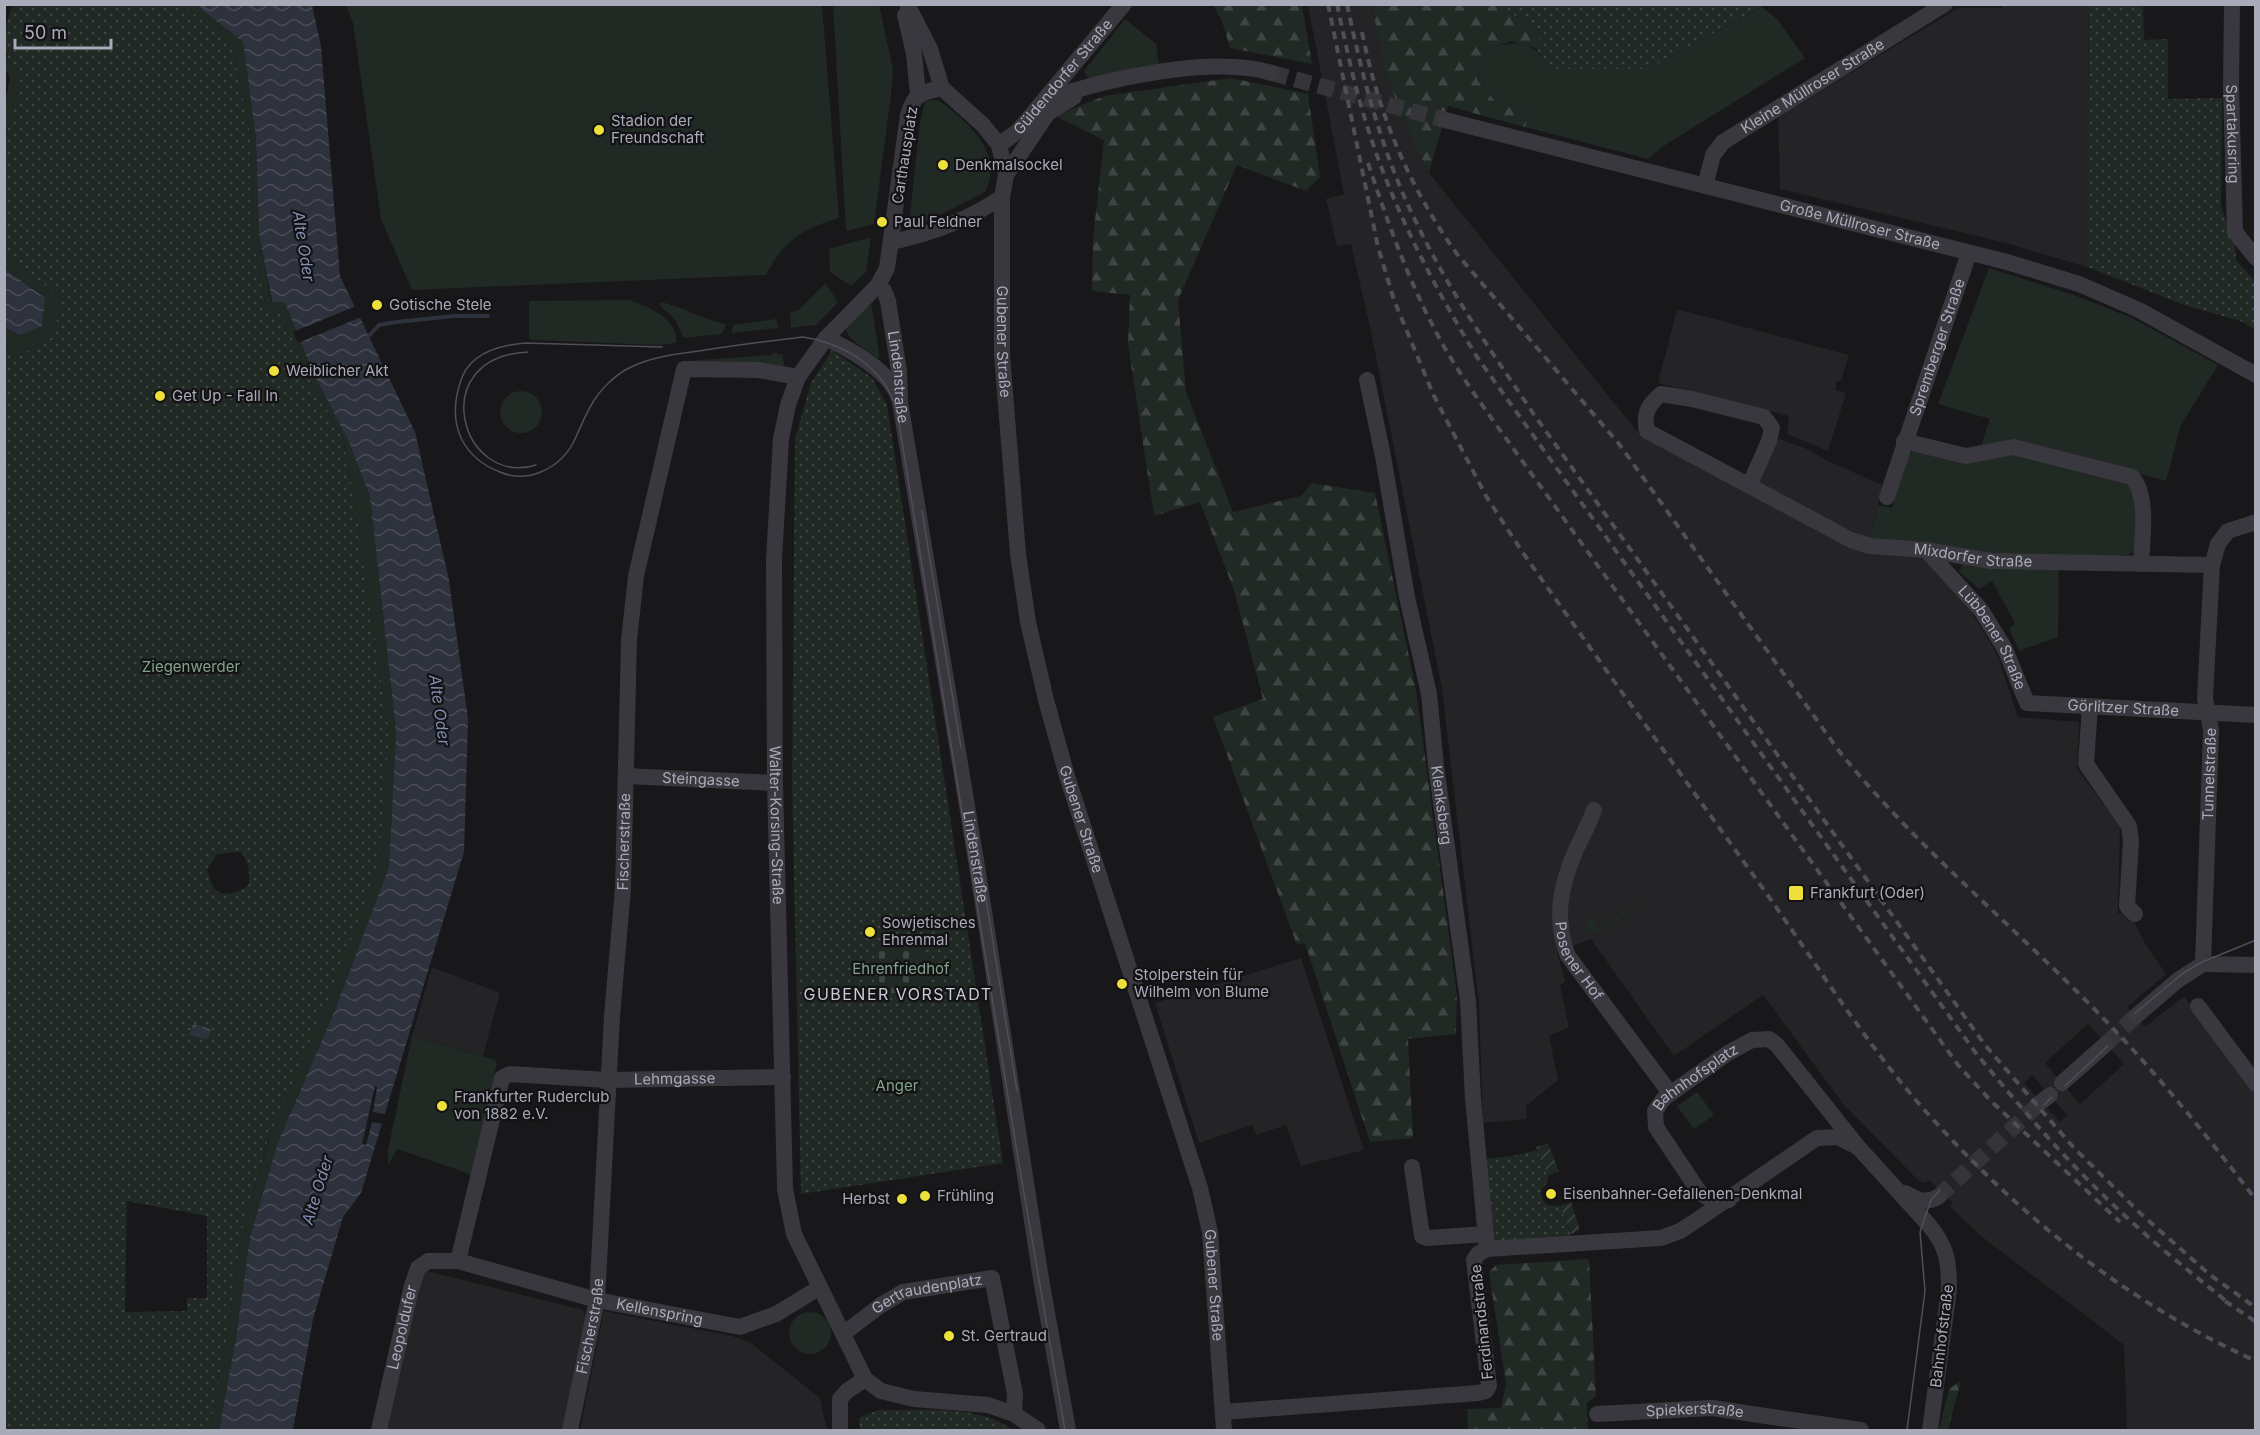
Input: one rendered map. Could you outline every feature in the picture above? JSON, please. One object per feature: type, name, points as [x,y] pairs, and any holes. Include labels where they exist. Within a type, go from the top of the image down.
[{"type":"street","points":[[892,242],[909,238],[988,207],[1002,197],[1006,175],[999,145],[983,125],[942,88],[930,49],[905,4]]},
{"type":"street","points":[[905,4],[918,94]]},
{"type":"street","name":"Güldendorfer Straße","points":[[999,145],[1018,131],[1124,4]]},
{"type":"street","name":"Kleine Müllroser Straße","points":[[1705,186],[1713,155],[1723,142],[1945,4]]},
{"type":"street","name":"Spartakusring","points":[[2232,4],[2231,97],[2235,232],[2256,258]]},
{"type":"street","points":[[1045,100],[1101,83],[1172,71],[1225,65],[1254,68],[1272,73]]},
{"type":"street","points":[[1006,175],[1048,113],[1101,83]]},
{"type":"street","name":"Carthausplatz","points":[[878,285],[887,268],[892,242],[908,115],[912,101],[918,94],[942,88]]},
{"type":"street","name":"Große Müllroser Straße","points":[[1445,120],[1969,252],[2079,284],[2130,305],[2256,375]]},
{"type":"street","name":"Gubener Straße","points":[[1002,197],[1002,355],[1018,554],[1028,622],[1046,700],[1071,788],[1200,1188],[1210,1232],[1224,1431]]},
{"type":"street","name":"Spremberger Straße","points":[[1887,497],[1969,252]]},
{"type":"street","name":"Walter-Korsing-Straße","points":[[865,1379],[794,1234],[786,1200],[775,783],[774,560],[781,440],[788,405],[798,377],[826,338],[878,285]]},
{"type":"street","name":"Lindenstraße","points":[[878,285],[884,291],[888,301],[899,371],[900,402],[975,854],[1041,1279],[1068,1431]]},
{"type":"street","points":[[826,338],[855,352],[878,371],[897,392],[900,402]]},
{"type":"street","name":"Fischerstraße","points":[[570,1431],[597,1300],[608,1080],[623,888],[629,640],[636,576],[684,369],[758,370],[798,377]]},
{"type":"street","name":"Klenksberg","points":[[1367,380],[1383,456],[1407,597],[1429,694],[1436,766],[1468,1001],[1473,1098],[1487,1242]]},
{"type":"street","name":"Mixdorfer Straße","points":[[1749,486],[1769,441],[1772,428],[1764,417],[1672,395],[1661,394],[1655,399],[1647,409],[1644,418],[1647,431],[1749,486],[1851,540],[1870,546],[1926,550],[1991,561],[2212,566]]},
{"type":"street","points":[[1904,441],[1966,456],[2013,447],[2132,477],[2140,486],[2142,499],[2141,564]]},
{"type":"street","name":"Tunnelstraße","points":[[2203,964],[2211,730],[2205,698],[2212,566],[2218,544],[2228,531],[2256,522]]},
{"type":"street","name":"Lübbener Straße","points":[[1926,550],[1981,610],[2005,648],[2027,703]]},
{"type":"street","name":"Görlitzer Straße","points":[[2027,703],[2256,715]]},
{"type":"street","points":[[2090,706],[2086,764],[2129,826],[2131,841],[2127,906],[2135,914]]},
{"type":"street","name":"Steingasse","points":[[626,776],[775,783]]},
{"type":"street","name":"Posener Hof","points":[[1594,810],[1590,825],[1575,851],[1562,887],[1559,916],[1562,939],[1568,956],[1670,1093]]},
{"type":"street","points":[[2136,1016],[2178,980],[2203,964],[2256,965]]},
{"type":"street","points":[[2198,1006],[2256,1084]]},
{"type":"street","name":"Bahnhofsplatz","points":[[1730,1199],[1713,1201],[1701,1193],[1656,1127],[1655,1111],[1659,1103],[1670,1093],[1746,1042],[1758,1038],[1769,1039],[1777,1045],[1840,1132],[1858,1147],[1896,1188]]},
{"type":"street","points":[[2051,1093],[2106,1044]]},
{"type":"street","name":"Lehmgasse","points":[[458,1261],[502,1078],[510,1074],[608,1080],[783,1077]]},
{"type":"street","points":[[1730,1199],[1817,1138],[1840,1132]]},
{"type":"street","points":[[1412,1167],[1422,1236],[1487,1242]]},
{"type":"street","name":"Bahnhofstraße","points":[[1896,1188],[1939,1237]]},
{"type":"street","name":"Bahnhofstraße","points":[[1896,1188],[1920,1202],[1938,1197],[1934,1211],[1949,1269],[1950,1289],[1930,1431]]},
{"type":"street","name":"Ferdinandstraße","points":[[1223,1412],[1486,1391],[1489,1386],[1473,1260],[1487,1242],[1660,1238],[1680,1231],[1730,1199]]},
{"type":"street","name":"Leopoldufer","points":[[379,1431],[411,1289],[418,1268],[428,1261],[458,1261]]},
{"type":"street","name":"Kellenspring","points":[[458,1261],[597,1300],[740,1327],[776,1314],[819,1288]]},
{"type":"street","name":"Gertraudenplatz","points":[[843,1334],[880,1305],[903,1292],[992,1278],[1015,1394],[1014,1414]]},
{"type":"street","points":[[840,1431],[840,1399],[847,1391],[865,1379],[881,1391],[914,1399],[988,1405],[1014,1414],[1038,1431]]},
{"type":"street","name":"Bahnhofstraße","points":[[1920,1431],[1934,1400]]},
{"type":"street","name":"Spiekerstraße","points":[[1597,1414],[1712,1408],[1861,1431]]},
{"type":"shaded area","points":[[2002,4],[2089,5],[2087,267],[2006,243],[1780,189],[1778,117],[1958,8],[2002,8]]},
{"type":"shaded area","points":[[1308,5],[1372,5],[1384,68],[1406,126],[1429,173],[1636,430],[1855,546],[1920,554],[1964,600],[1997,654],[2018,717],[2079,722],[2077,769],[2120,826],[2118,914],[2128,910],[2146,945],[2166,974],[2127,1007],[2145,1027],[2184,996],[2255,1093],[2255,1430],[2127,1430],[2124,1345],[1981,1236],[1950,1207],[1953,1203],[1929,1180],[1925,1183],[1920,1182],[1844,1105],[1763,995],[1674,1056],[1591,939],[1557,952],[1565,981],[1560,985],[1569,1027],[1549,1036],[1558,1080],[1526,1106],[1527,1119],[1483,1123],[1479,1004],[1442,689],[1371,332],[1351,244],[1337,246],[1326,199],[1344,194]],"holes":[[[2088,1024],[2124,1064],[2080,1104],[2045,1063]],[[2032,1075],[2067,1115],[2060,1122],[2024,1083]]]},
{"type":"shaded area","points":[[1677,309],[1849,355],[1841,381],[1837,381],[1835,390],[1846,393],[1828,451],[1787,434],[1789,416],[1658,383]]},
{"type":"shaded area","points":[[1774,437],[1805,448],[1882,485],[1870,540],[1760,486],[1758,475]]},
{"type":"shaded area","points":[[1301,958],[1364,1150],[1301,1166],[1286,1125],[1256,1135],[1252,1125],[1199,1143],[1155,1003]]},
{"type":"shaded area","points":[[432,967],[500,993],[483,1056],[412,1036]]},
{"type":"shaded area","points":[[427,1271],[583,1310],[586,1317],[563,1430],[387,1430],[421,1277]]},
{"type":"shaded area","points":[[604,1311],[732,1336],[751,1343],[820,1398],[827,1430],[580,1430]]},
{"type":"green space","name":"Ziegenwerder","points":[[12,4],[184,5],[233,48],[250,135],[252,233],[266,308],[282,315],[308,377],[343,439],[389,733],[379,865],[332,990],[269,1137],[241,1234],[227,1338],[210,1430],[5,1430],[5,346],[20,355],[54,336],[61,298],[5,254],[5,139],[20,83],[5,45],[6,28]],"holes":[[[241,852],[246,859],[249,884],[232,893],[218,891],[214,888],[207,869],[217,854]],[[127,1201],[207,1216],[207,1298],[187,1298],[187,1311],[125,1312]]]},
{"type":"green space","points":[[1505,4],[1765,5],[1648,69],[1554,69],[1535,48],[1541,45],[1537,28],[1507,11]]},
{"type":"green space","points":[[184,5],[196,5],[243,42],[256,139],[259,234],[271,302],[285,303],[313,372],[349,442],[370,497],[396,732],[389,867],[335,1010],[278,1142],[250,1237],[236,1338],[219,1430],[210,1430],[227,1338],[241,1234],[389,733],[343,439],[308,377],[282,315],[266,308],[252,233],[250,135],[233,48]]},
{"type":"green space","name":"Stadion der Freundschaft","points":[[346,5],[822,5],[839,218],[804,232],[787,244],[766,275],[412,290],[381,219],[353,23]]},
{"type":"green space","points":[[833,5],[879,5],[893,69],[874,224],[846,231]]},
{"type":"green space","points":[[1213,5],[1302,5],[1312,64],[1230,48],[1222,21]]},
{"type":"green space","points":[[1372,5],[1505,5],[1507,11],[1537,28],[1542,45],[1535,48],[1512,41],[1486,50],[1477,80],[1495,101],[1523,109],[1528,114],[1525,127],[1448,106],[1429,173],[1406,126],[1384,68]]},
{"type":"green space","points":[[2089,5],[2143,5],[2144,40],[2168,39],[2168,99],[2222,98],[2221,207],[2235,244],[2236,260],[2255,281],[2255,330],[2241,321],[2187,306],[2087,267]]},
{"type":"green space","points":[[1762,7],[1778,20],[1805,58],[1662,147],[1648,159],[1525,127],[1528,114],[1523,109],[1495,101],[1477,80],[1486,50],[1516,43],[1531,48],[1554,69],[1648,69]]},
{"type":"green space","points":[[1125,19],[1156,44],[1159,65],[1088,78],[1084,71]]},
{"type":"green space","points":[[5,52],[20,83],[5,139],[5,104],[10,77],[5,70]]},
{"type":"green space","points":[[1231,78],[1308,94],[1320,177],[1306,191],[1237,165],[1178,300],[1186,392],[1233,512],[1301,496],[1312,483],[1375,493],[1416,690],[1457,995],[1456,1034],[1408,1039],[1413,1138],[1370,1142],[1305,943],[1297,945],[1213,717],[1263,699],[1234,590],[1200,502],[1154,516],[1128,344],[1130,295],[1092,291],[1093,238],[1104,140],[1055,116],[1104,96]]},
{"type":"green space","points":[[938,100],[971,128],[980,139],[987,151],[990,178],[985,192],[923,223],[918,223],[910,214],[920,123],[925,101]]},
{"type":"green space","points":[[871,237],[866,272],[851,286],[830,272],[829,249]]},
{"type":"green space","points":[[5,254],[61,298],[54,336],[20,355],[5,346],[4,328],[19,335],[45,298],[5,268]]},
{"type":"green space","points":[[1989,268],[2074,295],[2132,318],[2218,365],[2181,425],[2166,481],[2010,439],[1980,449],[1990,419],[1938,404]]},
{"type":"green space","points":[[825,283],[838,302],[816,325],[791,328],[790,313],[800,309]]},
{"type":"green space","points":[[629,300],[653,310],[667,320],[673,327],[676,343],[658,345],[531,340],[529,338],[529,301]]},
{"type":"green space","points":[[661,302],[726,324],[722,334],[684,338],[674,318],[659,305]]},
{"type":"green space","points":[[871,303],[879,359],[855,342],[846,329]]},
{"type":"green space","points":[[776,319],[778,328],[732,333],[733,325]]},
{"type":"green space","name":"Anger","points":[[832,350],[872,378],[887,405],[1003,1163],[801,1194],[792,783],[795,439],[811,383]],"holes":[[[920,942],[927,989],[881,995],[874,950]]]},
{"type":"green space","points":[[773,352],[783,355],[784,368],[771,364],[691,364],[686,361],[772,355]]},
{"type":"green space","points":[[521,391],[536,397],[542,412],[536,427],[521,433],[506,427],[500,412],[506,397]]},
{"type":"green space","points":[[1913,451],[2013,453],[2129,482],[2136,498],[2135,549],[2129,555],[1989,555],[1870,540],[1878,505],[1892,508],[1908,455]]},
{"type":"green space","points":[[1963,564],[2059,570],[2058,637],[2019,651],[2009,629],[2015,623],[1992,581],[1979,589],[1959,571]]},
{"type":"green space","points":[[1640,899],[1643,902],[1601,932],[1592,933],[1586,928],[1591,917],[1600,928]]},
{"type":"green space","name":"Ehrenfriedhof","points":[[920,942],[927,989],[881,995],[874,949]]},
{"type":"green space","name":"Frankfurter Ruderclub von 1882 e.V.","points":[[412,1036],[497,1062],[473,1175],[397,1149],[388,1165],[388,1150]]},
{"type":"green space","points":[[1697,1092],[1714,1115],[1694,1129],[1677,1106]]},
{"type":"green space","points":[[1548,1143],[1559,1171],[1548,1176],[1536,1147]]},
{"type":"green space","points":[[1537,1150],[1548,1176],[1548,1182],[1541,1193],[1543,1199],[1547,1205],[1560,1206],[1572,1238],[1490,1245],[1482,1159],[1513,1156]]},
{"type":"green space","points":[[1571,1202],[1580,1230],[1571,1234],[1560,1206]]},
{"type":"green space","points":[[1589,1259],[1596,1396],[1587,1403],[1588,1430],[1468,1430],[1467,1409],[1501,1408],[1506,1384],[1489,1272],[1496,1265]]},
{"type":"green space","points":[[810,1312],[818,1313],[825,1318],[830,1325],[830,1341],[825,1348],[818,1353],[810,1354],[802,1353],[795,1348],[790,1341],[789,1333],[790,1325],[795,1318],[802,1313]]},
{"type":"green space","points":[[1961,1381],[1948,1430],[1939,1430],[1949,1389]]},
{"type":"green space","points":[[878,1410],[966,1412],[999,1421],[1013,1430],[860,1430],[859,1418]]},
{"type":"water","name":"Alte Oder","points":[[196,5],[312,5],[321,46],[340,276],[415,432],[449,580],[468,719],[464,852],[361,1193],[343,1217],[313,1319],[293,1430],[219,1430],[236,1338],[250,1237],[278,1142],[335,1010],[389,867],[396,732],[370,497],[349,442],[313,372],[285,303],[272,302],[259,234],[256,139],[243,42]]},
{"type":"water","points":[[4,268],[45,298],[42,326],[19,335],[5,328]]},
{"type":"water","points":[[193,1024],[211,1029],[208,1039],[190,1035]]},
{"type":"pier","points":[[356,306],[361,317],[298,343],[293,332]]},
{"type":"pier","points":[[375,1086],[377,1087],[373,1112],[387,1115],[385,1124],[372,1122],[366,1145],[362,1144]]},
{"type":"waterway","points":[[368,337],[379,325],[396,322],[455,316],[488,316]]},
{"type":"tunnel","points":[[1272,73],[1445,120]]},
{"type":"tunnel","points":[[2106,1044],[2136,1016]]},
{"type":"tunnel","points":[[1938,1197],[2041,1102]]},
{"type":"tram line","points":[[662,347],[526,343],[495,349],[477,358],[464,373],[455,412],[459,433],[469,450],[488,467],[510,475],[531,475],[551,467],[567,452],[596,397],[614,378],[629,368],[672,355],[777,340],[803,337],[834,345],[862,360],[883,382],[897,411],[1019,1164],[1065,1430]]},
{"type":"tram line","points":[[528,352],[495,359],[475,375],[465,396],[465,419],[473,441],[488,458],[510,467],[536,465]]},
{"type":"tram line","points":[[922,511],[961,748]]},
{"type":"tram line","points":[[974,824],[1017,1091]]},
{"type":"tram line","points":[[2134,1014],[2182,974],[2200,963],[2256,940]]},
{"type":"tram line","points":[[2065,1086],[2108,1046]]},
{"type":"tram line","points":[[2044,1105],[2052,1097]]},
{"type":"tram line","points":[[1907,1430],[1925,1291],[1920,1232],[1931,1200],[1940,1190]]},
{"type":"railway","points":[[1328,4],[1378,247],[1394,300],[1433,394],[1486,496],[1521,550],[1764,890],[1855,1022],[1914,1098],[1989,1177],[2071,1248],[2160,1310],[2256,1361]]},
{"type":"railway","points":[[1337,4],[1363,114],[1378,159],[1402,218],[1430,275],[1477,357],[1975,1052],[2031,1119],[2091,1183],[2157,1244],[2231,1305]]},
{"type":"railway","points":[[1347,4],[1375,118],[1406,200],[1458,300],[1535,416],[1985,1045],[2074,1148],[2140,1213],[2209,1274],[2256,1308]]},
{"type":"railway","points":[[1362,32],[1386,120],[1410,176],[1457,254],[1619,444],[1839,751],[1869,787],[1933,854],[2122,1038],[2181,1105],[2256,1200]]},
{"type":"railway","points":[[1368,163],[1415,290],[1448,353],[1484,408],[1958,1065],[1991,1101],[2120,1222]]},
{"type":"railway","points":[[2225,1301],[2256,1322]]},
{"type":"place","name":"Stadion der Freundschaft","points":[[599,130]]},
{"type":"place","name":"Denkmalsockel","points":[[943,165]]},
{"type":"place","name":"Paul Feldner","points":[[882,222]]},
{"type":"place","name":"Gotische Stele","points":[[377,305]]},
{"type":"place","name":"Weiblicher Akt","points":[[274,371]]},
{"type":"place","name":"Get Up - Fall In","points":[[160,396]]},
{"type":"place","name":"Frankfurt (Oder)","points":[[1796,893]]},
{"type":"place","name":"Sowjetisches Ehrenmal","points":[[870,932]]},
{"type":"place","name":"Stolperstein für Wilhelm von Blume","points":[[1122,984]]},
{"type":"place","name":"Frankfurter Ruderclub von 1882 e.V.","points":[[442,1106]]},
{"type":"place","name":"Eisenbahner-Gefallenen-Denkmal","points":[[1551,1194]]},
{"type":"place","name":"Frühling","points":[[925,1196]]},
{"type":"place","name":"Herbst","points":[[902,1199]]},
{"type":"place","name":"St. Gertraud","points":[[949,1336]]},
{"type":"district","name":"GUBENER VORSTADT","points":[[898,994]]}]
